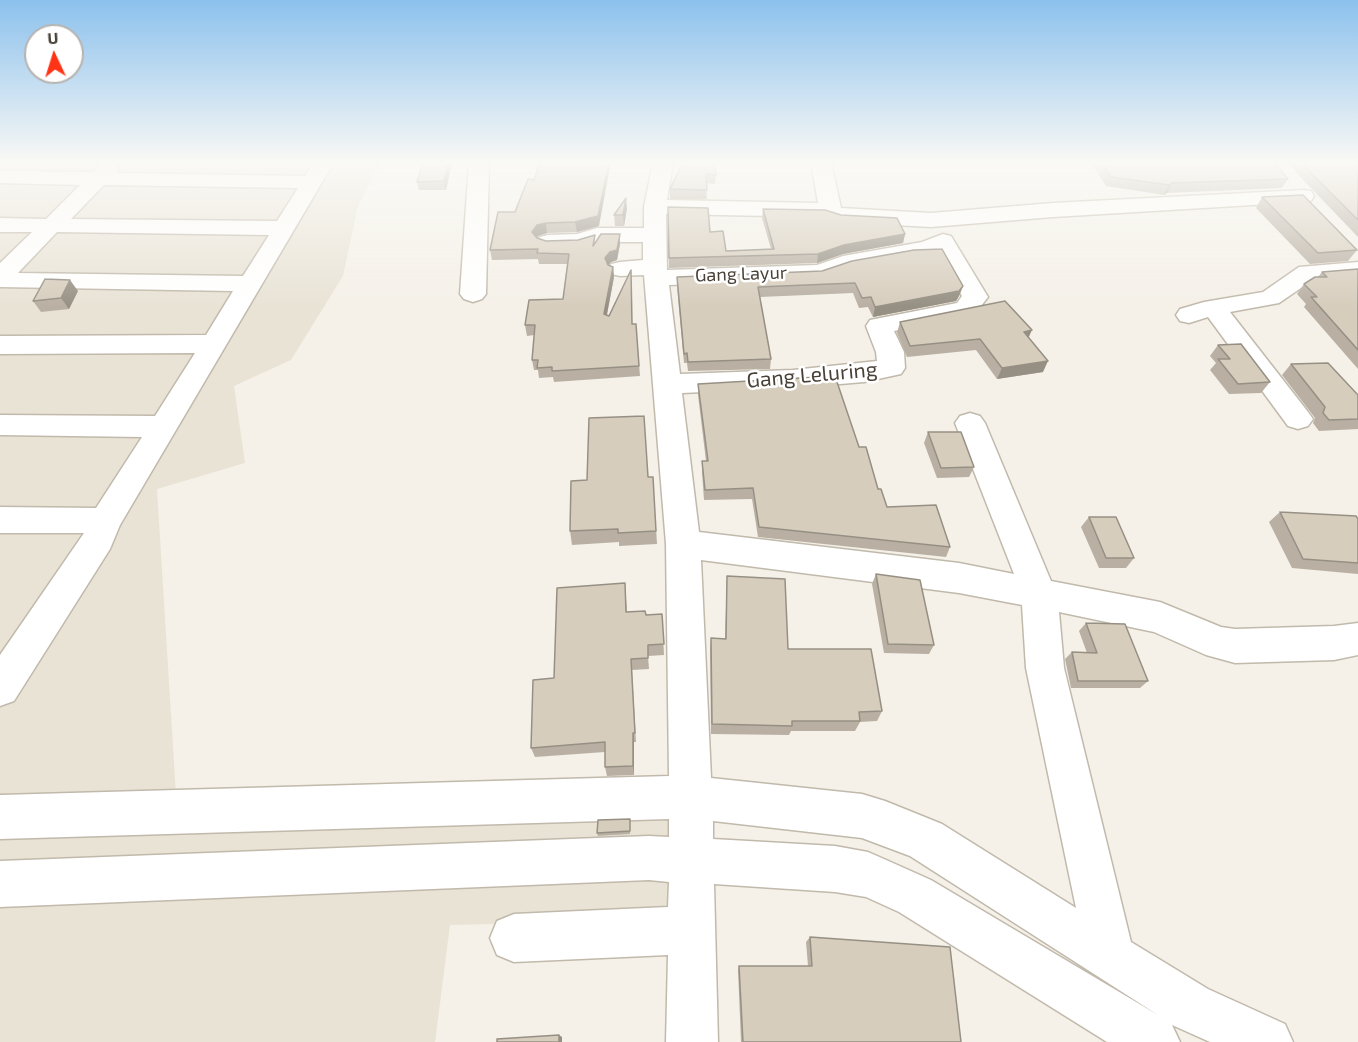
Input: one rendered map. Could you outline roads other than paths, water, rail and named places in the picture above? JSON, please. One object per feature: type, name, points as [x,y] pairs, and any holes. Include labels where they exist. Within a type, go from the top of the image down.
[{"type":"street","points":[[0,279],[67,211]]},
{"type":"street","points":[[0,688],[13,648],[98,538],[105,522],[215,344],[293,211]]},
{"type":"street","points":[[473,294],[478,211]]},
{"type":"street","points":[[655,211],[656,272],[682,544],[691,797],[693,1042]]},
{"type":"street","points":[[829,211],[839,215],[937,231],[1050,211]]},
{"type":"street","points":[[0,225],[282,228]]},
{"type":"street","name":"Gang Layur","points":[[620,269],[656,272],[820,272],[843,262],[928,248],[937,231]]},
{"type":"street","name":"Gang Leluring","points":[[666,384],[793,379],[864,373],[891,368],[890,352],[879,326],[965,309],[975,297],[937,231]]},
{"type":"street","points":[[548,242],[579,241],[597,235],[655,235]]},
{"type":"street","points":[[1298,419],[1201,311],[1270,298],[1308,272],[1355,256]]},
{"type":"street","points":[[0,279],[250,284]]},
{"type":"street","points":[[0,345],[215,344]]},
{"type":"street","points":[[970,423],[1039,593],[1045,668],[1110,956]]},
{"type":"street","points":[[0,425],[164,427]]},
{"type":"street","points":[[0,520],[105,522]]},
{"type":"street","points":[[682,544],[959,578],[1160,618],[1219,643],[1235,646],[1334,643],[1358,639]]},
{"type":"street","points":[[0,818],[691,797],[862,816],[926,840],[1191,1007],[1267,1042]]},
{"type":"street","points":[[0,884],[649,858],[835,869],[868,875],[888,882],[980,935],[1154,1042]]},
{"type":"street","points":[[514,938],[692,930]]}]
